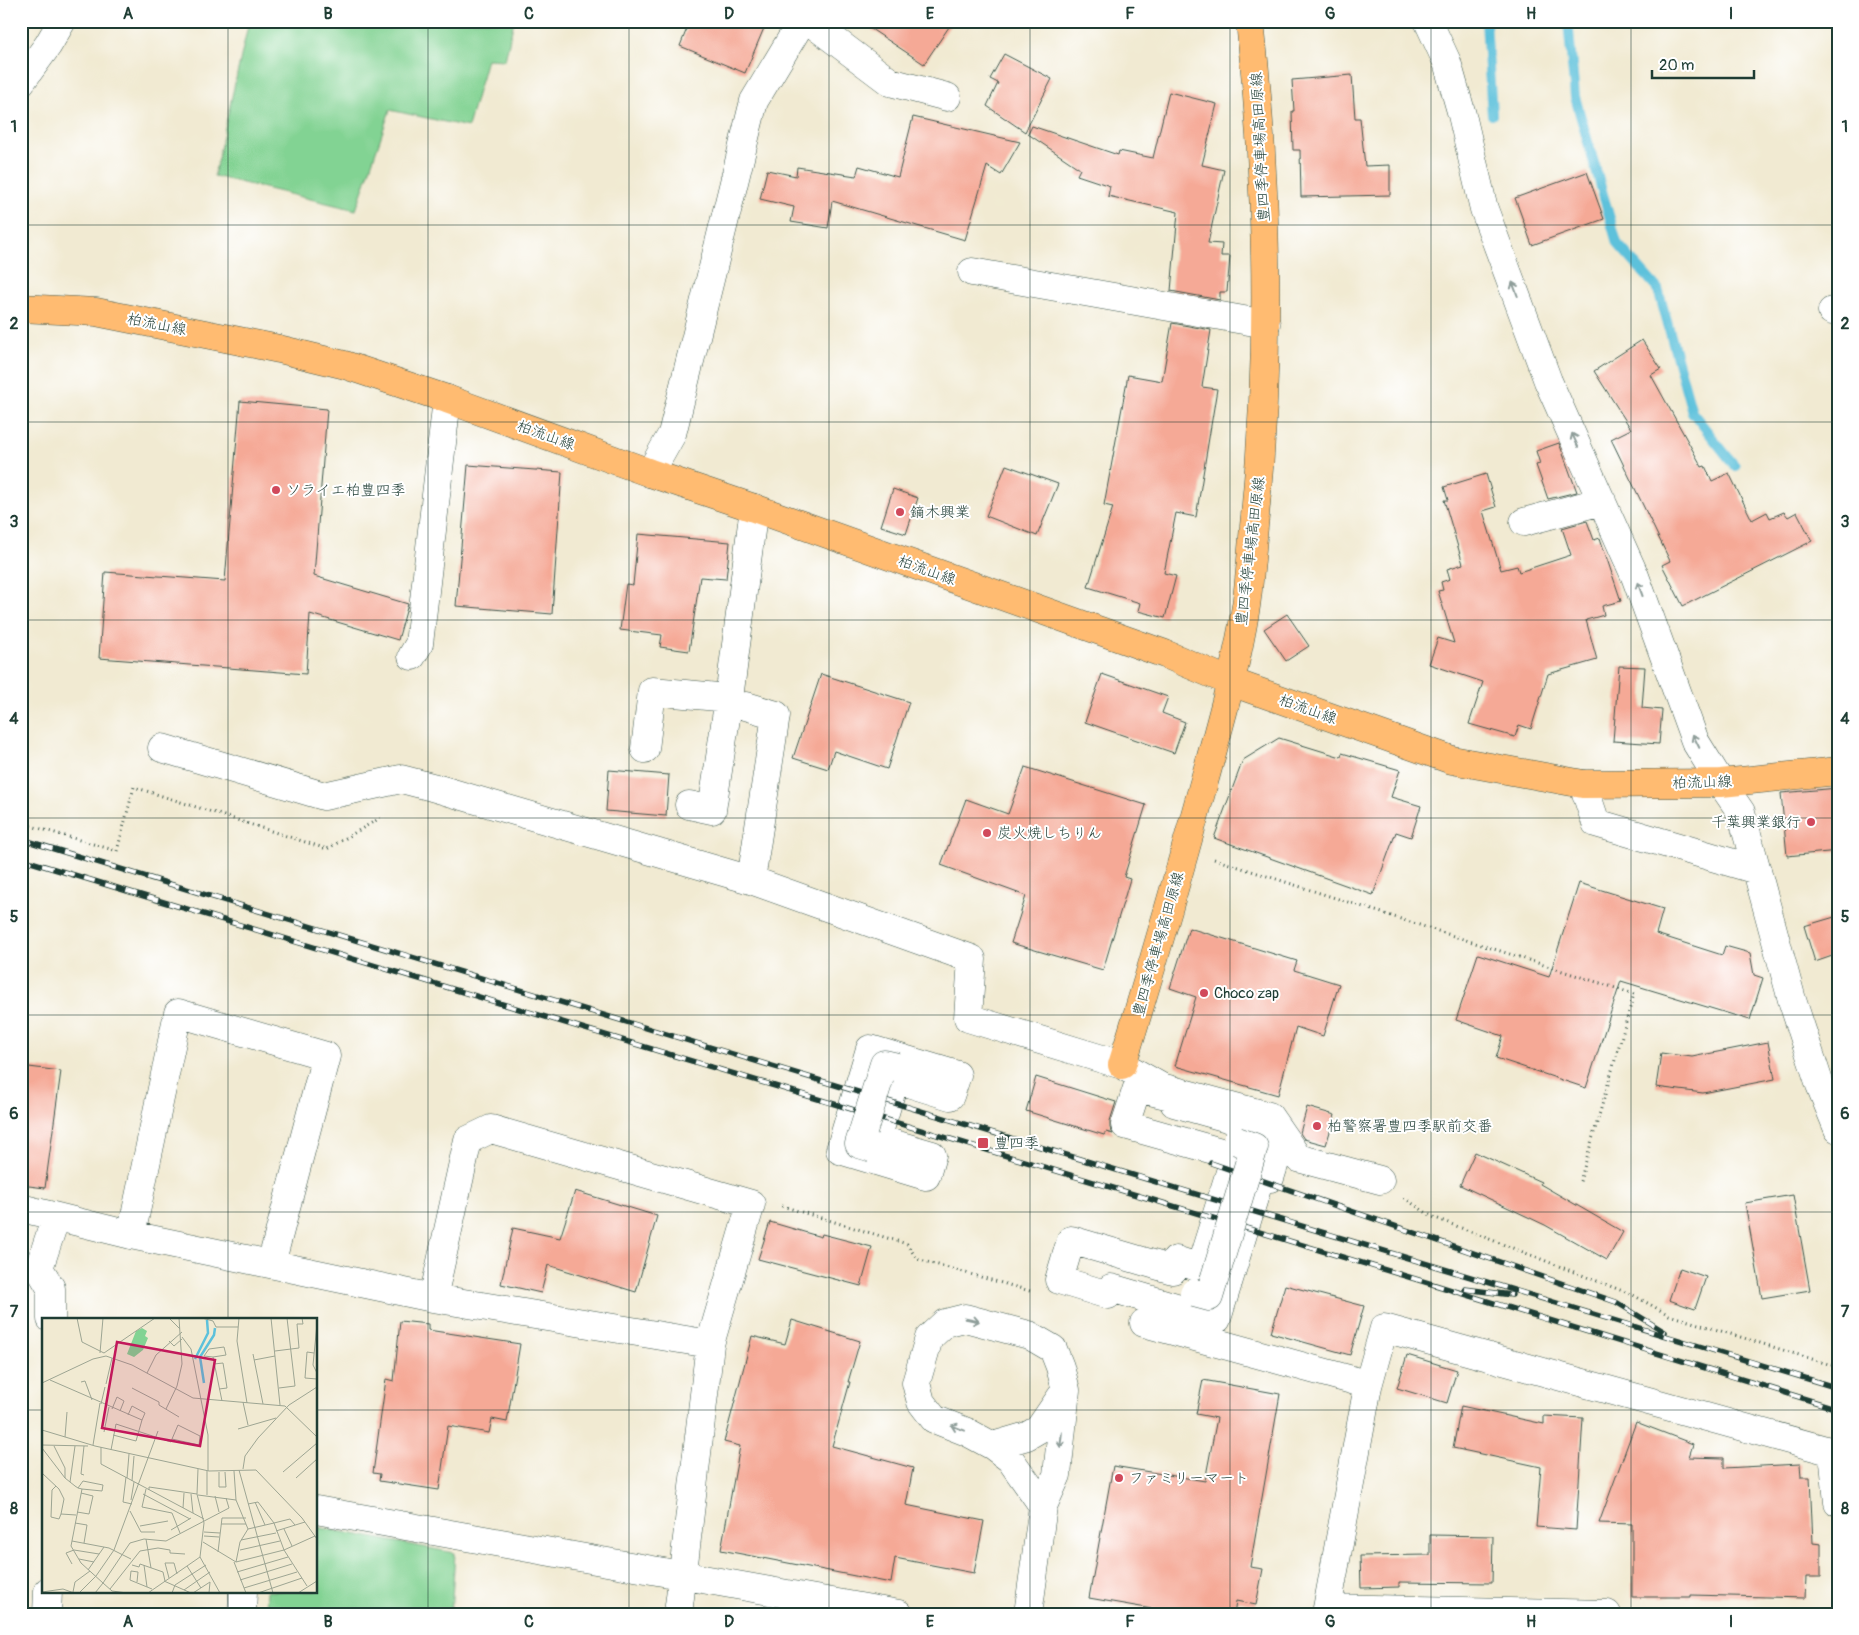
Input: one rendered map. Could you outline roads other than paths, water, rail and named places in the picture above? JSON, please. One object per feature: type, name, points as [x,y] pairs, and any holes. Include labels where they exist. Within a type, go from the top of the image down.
[{"type":"main road","name":"豊四季停車場高田原線","points":[[1122,1065],[1185,850],[1231,682],[1246,605],[1261,451],[1266,324],[1264,191],[1258,91],[1250,21]]},
{"type":"main road","name":"柏流山線","points":[[21,308],[96,312],[279,349],[345,365],[447,399],[650,473],[1165,654],[1231,682],[1452,760],[1583,784],[1721,783],[1838,771]]},
{"type":"street","points":[[21,82],[48,45],[62,21]]},
{"type":"street","points":[[650,473],[672,434],[754,101],[802,21]]},
{"type":"street","points":[[808,21],[890,82],[947,97]]},
{"type":"street","points":[[1428,21],[1447,62],[1462,115],[1484,209],[1548,381],[1635,576],[1695,741],[1741,812],[1792,1000],[1820,1085],[1838,1128]]},
{"type":"street","points":[[972,272],[1266,324]]},
{"type":"street","points":[[412,656],[419,644],[447,399]]},
{"type":"street","points":[[1524,522],[1602,501]]},
{"type":"street","points":[[688,805],[712,810],[738,702],[754,508]]},
{"type":"street","points":[[645,749],[652,691],[738,702],[776,715],[751,880]]},
{"type":"street","points":[[162,748],[324,796],[400,779],[751,880],[972,959],[968,1018],[1122,1065],[1161,1087],[1269,1116],[1298,1158],[1380,1180]]},
{"type":"street","points":[[1583,784],[1596,823],[1757,870]]},
{"type":"street","points":[[131,1235],[178,1013],[326,1056],[271,1264]]},
{"type":"street","points":[[870,1049],[956,1075],[950,1096],[895,1079],[877,1138],[932,1155],[926,1176],[840,1150],[870,1049]]},
{"type":"street","points":[[872,1148],[858,1144],[884,1064],[897,1067]]},
{"type":"street","points":[[1137,1088],[1174,1096],[1174,1103],[1274,1131],[1267,1153],[1276,1156],[1270,1178],[1261,1175],[1217,1319],[1111,1288],[1108,1294],[1059,1280],[1071,1240],[1173,1270],[1176,1260],[1200,1268],[1235,1156],[1125,1125],[1137,1088]]},
{"type":"street","points":[[433,1298],[468,1140],[491,1128],[751,1204],[710,1344],[678,1614]]},
{"type":"street","points":[[1194,1293],[1209,1297],[1254,1147],[1237,1141]]},
{"type":"street","points":[[21,1208],[131,1235],[433,1298],[710,1344]]},
{"type":"street","points":[[51,1318],[51,1288],[39,1268],[56,1217]]},
{"type":"street","points":[[1028,1614],[1043,1506],[1057,1475],[1066,1390],[1060,1367],[1052,1349],[1029,1335],[966,1318],[945,1323],[930,1338],[916,1383],[922,1402],[934,1419],[967,1432],[993,1446],[1010,1459],[1043,1506]]},
{"type":"street","points":[[1144,1323],[1368,1386]]},
{"type":"street","points":[[1607,1614],[1327,1611],[1368,1386],[1384,1328],[1833,1452],[1838,1502]]},
{"type":"street","points":[[993,1446],[1027,1436],[1039,1429],[1066,1390]]},
{"type":"street","points":[[318,1510],[899,1614]]},
{"type":"street","points":[[47,1614],[48,1592]]},
{"type":"street","points":[[242,1614],[243,1592]]},
{"type":"waterway","points":[[1486,21],[1492,115]]},
{"type":"waterway","points":[[1568,21],[1575,97],[1617,243],[1658,289],[1692,412],[1735,466]]},
{"type":"railway","points":[[21,839],[1838,1388]]},
{"type":"railway","points":[[21,859],[1432,1284],[1838,1409]]},
{"type":"railway","points":[[1211,1163],[1616,1302],[1665,1332]]},
{"type":"railway","points":[[1465,1289],[1512,1295]]},
{"type":"place","name":"ソライエ柏豊四季","points":[[276,490]]},
{"type":"place","name":"鏑木興業","points":[[900,512]]},
{"type":"place","name":"千葉興業銀行","points":[[1811,822]]},
{"type":"place","name":"炭火焼しちりん","points":[[987,833]]},
{"type":"place","name":"Choco zap","points":[[1204,993]]},
{"type":"place","name":"柏警察署豊四季駅前交番","points":[[1317,1126]]},
{"type":"place","name":"豊四季","points":[[983,1143]]},
{"type":"place","name":"ファミリーマート","points":[[1119,1478]]}]
